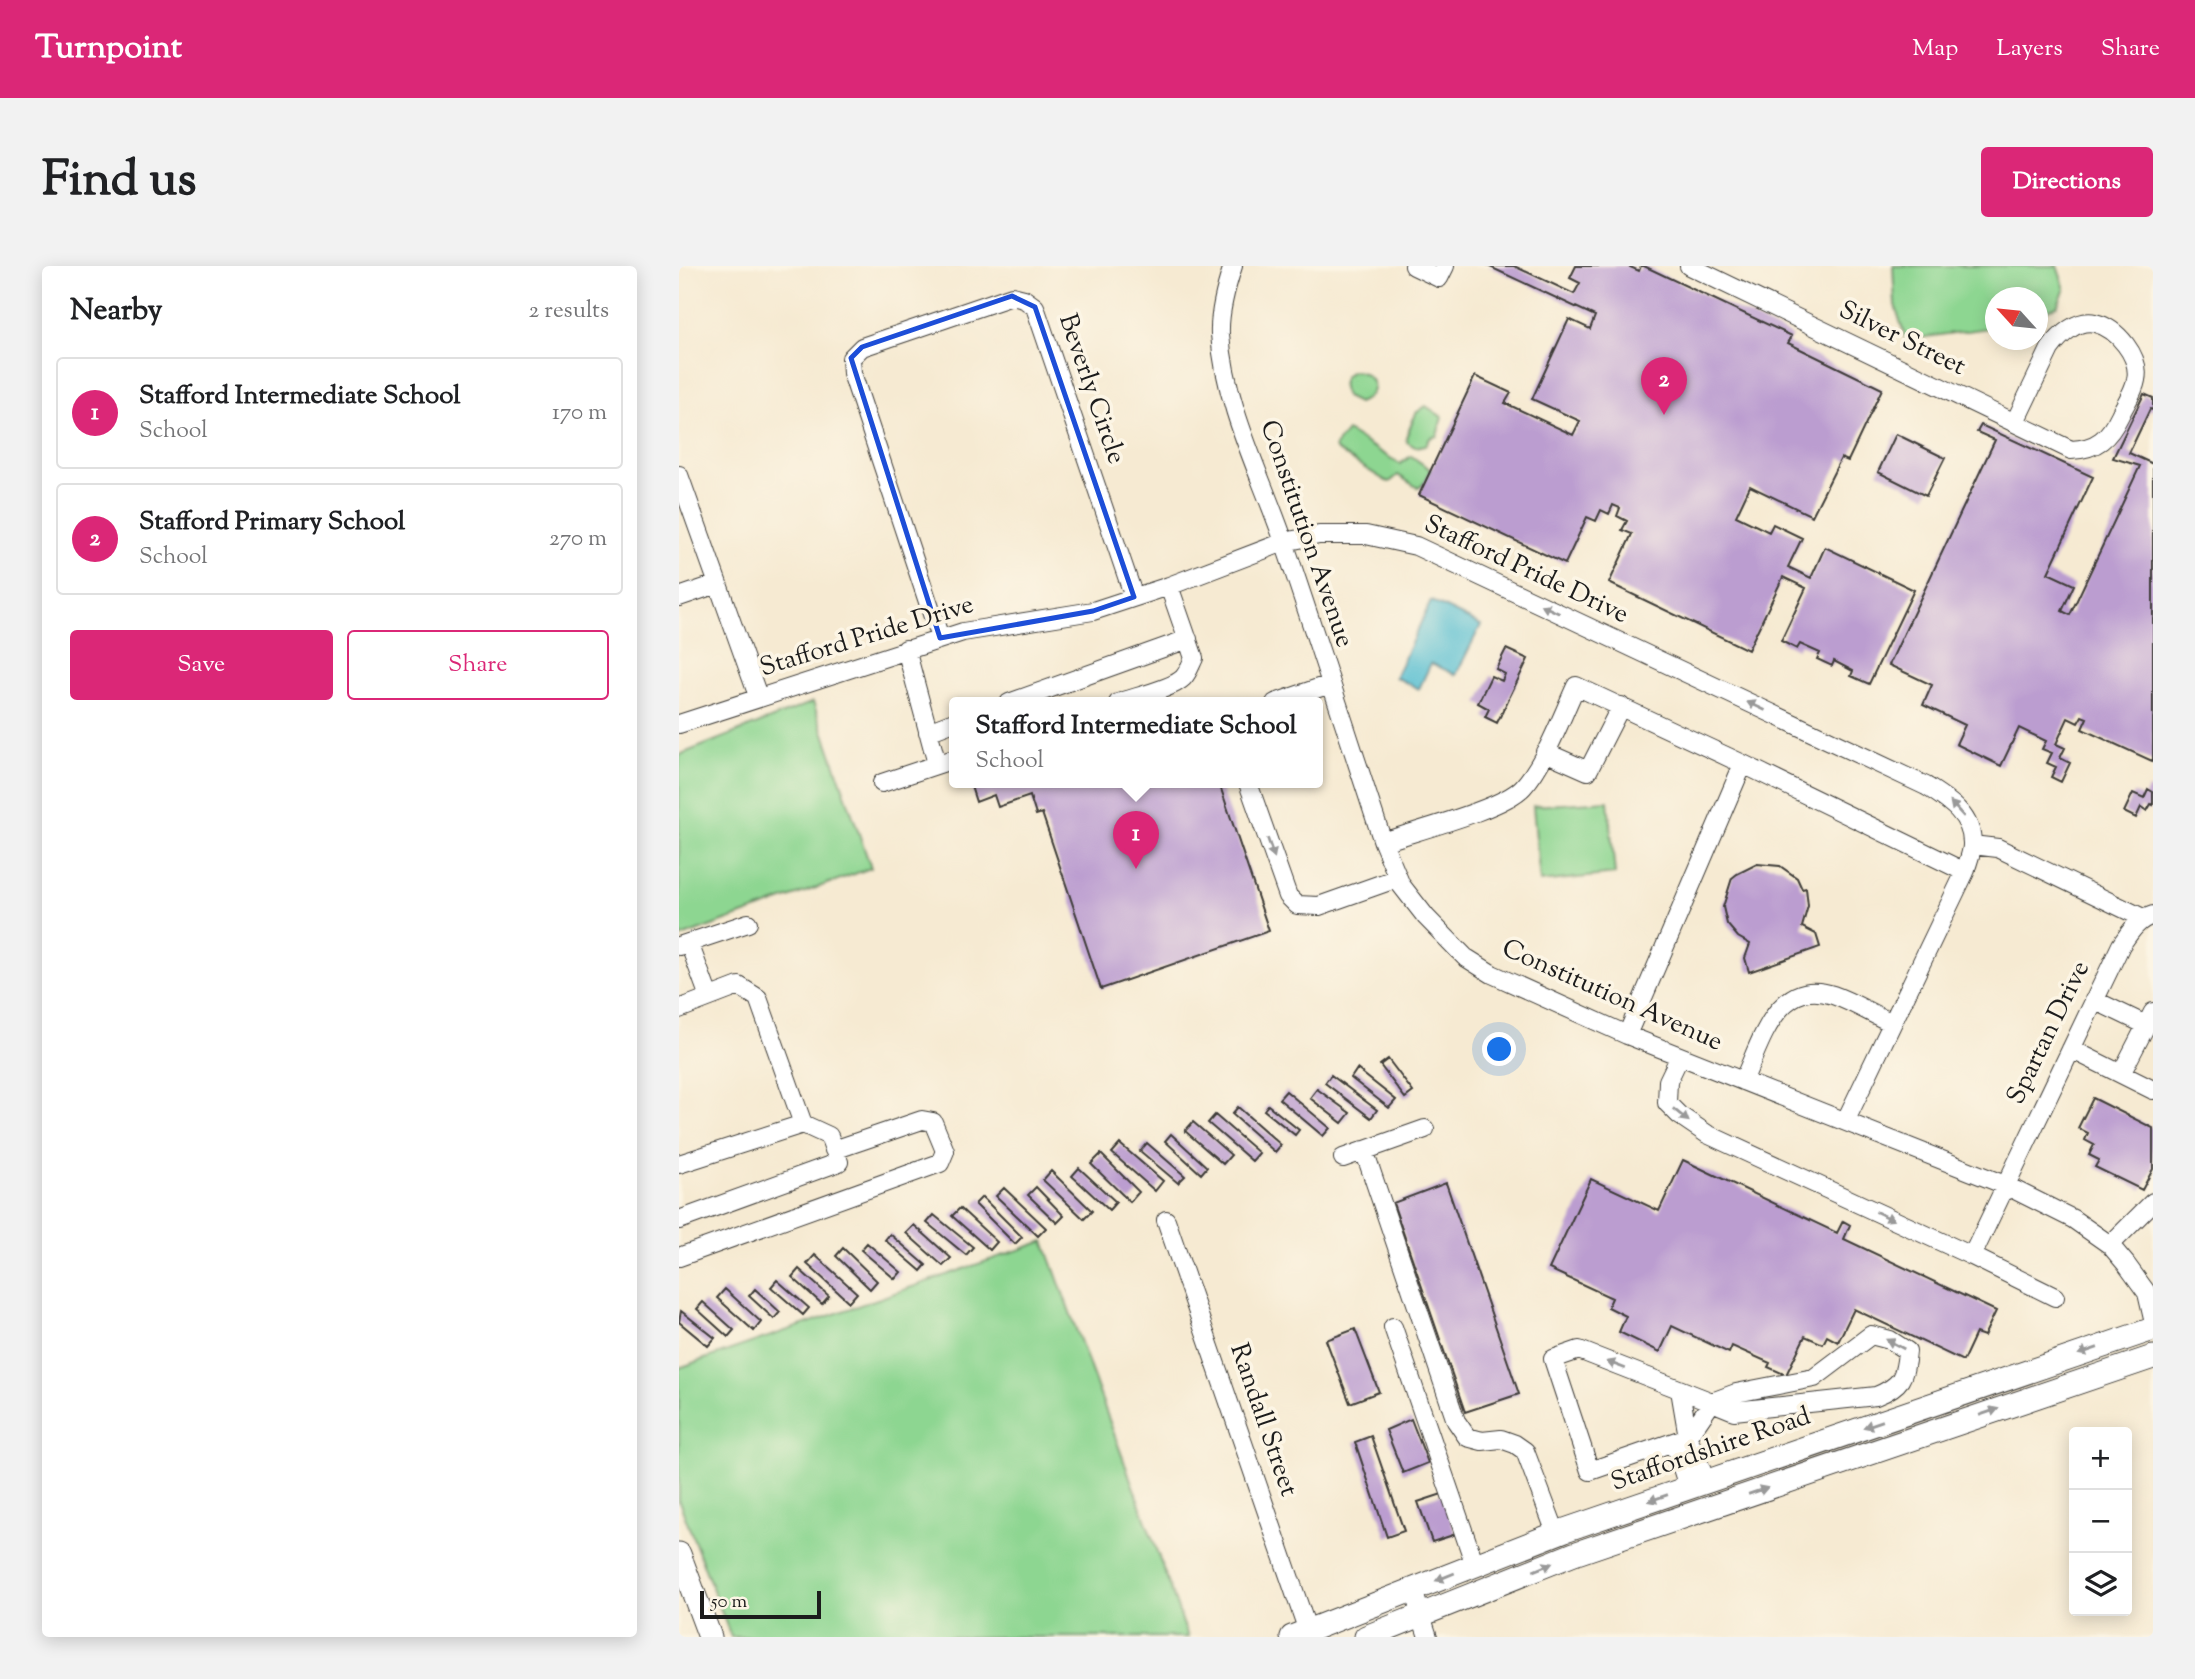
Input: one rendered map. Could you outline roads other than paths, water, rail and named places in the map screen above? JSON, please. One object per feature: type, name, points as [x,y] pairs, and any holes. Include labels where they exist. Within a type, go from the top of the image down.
[{"type":"main road","name":"Staffordshire Road","points":[[1303,1635],[1556,1533],[2153,1329]]},
{"type":"main road","name":"Staffordshire Road","points":[[1366,1637],[1425,1626],[1574,1554],[2153,1357]]},
{"type":"main road","points":[[679,1554],[710,1637]]},
{"type":"street","name":"Constitution Avenue","points":[[1233,266],[1225,292],[1220,332],[1235,410],[1284,542],[1383,842],[1398,878],[1426,917],[1465,957],[1492,974],[1627,1035],[2005,1185],[2073,1219],[2110,1245],[2147,1293],[2153,1319]]},
{"type":"street","points":[[1414,266],[1439,278],[1445,266]]},
{"type":"street","name":"Silver Street","points":[[1689,266],[2071,450],[2097,445],[2109,436],[2136,380],[2136,368],[2123,340],[2094,323],[2081,324],[2058,338],[2050,349],[2015,422]]},
{"type":"street","name":"Beverly Circle","points":[[940,638],[852,373],[851,358],[862,347],[1013,296],[1024,299],[1035,307],[1134,597]]},
{"type":"street","points":[[679,475],[758,696]]},
{"type":"street","name":"Stafford Pride Drive","points":[[679,724],[940,638],[1093,611],[1169,586],[1284,542],[1319,535],[1366,535],[1416,546],[1926,786],[1954,803],[1968,822],[1972,845]]},
{"type":"street","points":[[679,597],[717,584]]},
{"type":"street","points":[[1135,697],[1183,678],[1193,658],[1169,586]]},
{"type":"street","points":[[1026,697],[1188,639]]},
{"type":"street","points":[[882,783],[946,762],[928,732],[906,649]]},
{"type":"street","points":[[1292,697],[1330,684]]},
{"type":"street","points":[[1383,842],[1512,796],[1524,786],[1545,751],[1576,686],[1965,872]]},
{"type":"street","points":[[1545,751],[1588,771],[1621,706]]},
{"type":"street","points":[[928,732],[949,724]]},
{"type":"street","points":[[1627,1035],[1743,764]]},
{"type":"street","points":[[1250,788],[1289,896],[1297,905],[1319,906],[1398,878]]},
{"type":"street","points":[[1846,1120],[1965,872],[1972,845],[1998,848],[2148,917]]},
{"type":"street","name":"Spartan Drive","points":[[1972,1256],[2121,945],[2132,928],[2148,917]]},
{"type":"street","points":[[709,997],[684,945],[748,923]]},
{"type":"street","points":[[679,1009],[739,986],[758,998],[803,1124]]},
{"type":"street","points":[[1743,1081],[1775,1012],[1792,997],[1812,992],[1832,994],[1892,1023]]},
{"type":"street","points":[[2094,1000],[2150,1018],[2122,1074]]},
{"type":"street","points":[[2071,1049],[2153,1090]]},
{"type":"street","points":[[1680,1056],[1668,1081],[1667,1102],[1679,1115],[1707,1134],[2055,1297]]},
{"type":"street","points":[[679,1257],[940,1163],[945,1152],[933,1122],[922,1121],[834,1150]]},
{"type":"street","points":[[679,1164],[803,1124],[829,1136],[839,1162],[679,1220]]},
{"type":"street","points":[[1343,1158],[1425,1129]]},
{"type":"street","points":[[1364,1150],[1456,1422],[1467,1437],[1482,1441],[1501,1439],[1525,1451],[1556,1533]]},
{"type":"street","points":[[2110,1245],[2153,1202]]},
{"type":"street","name":"Randall Street","points":[[1166,1220],[1303,1635]]},
{"type":"street","points":[[1393,1327],[1475,1565]]},
{"type":"street","points":[[1680,1390],[1579,1350],[1553,1359],[1590,1471],[1681,1440],[1712,1402],[1735,1393],[1814,1378],[1871,1335],[1890,1340],[1907,1351],[1905,1370],[1893,1389],[1876,1396],[1734,1411],[1712,1402],[1680,1390]]},
{"type":"street","points":[[1680,1390],[1681,1440],[1697,1484]]},
{"type":"street","points":[[1413,1590],[1425,1626]]},
{"type":"water","points":[[1431,601],[1481,625],[1456,675],[1431,663],[1419,689],[1395,677]]},
{"type":"place","name":"Stafford Primary School","points":[[1664,415]]},
{"type":"place","name":"Stafford Intermediate School","points":[[1136,869]]}]
